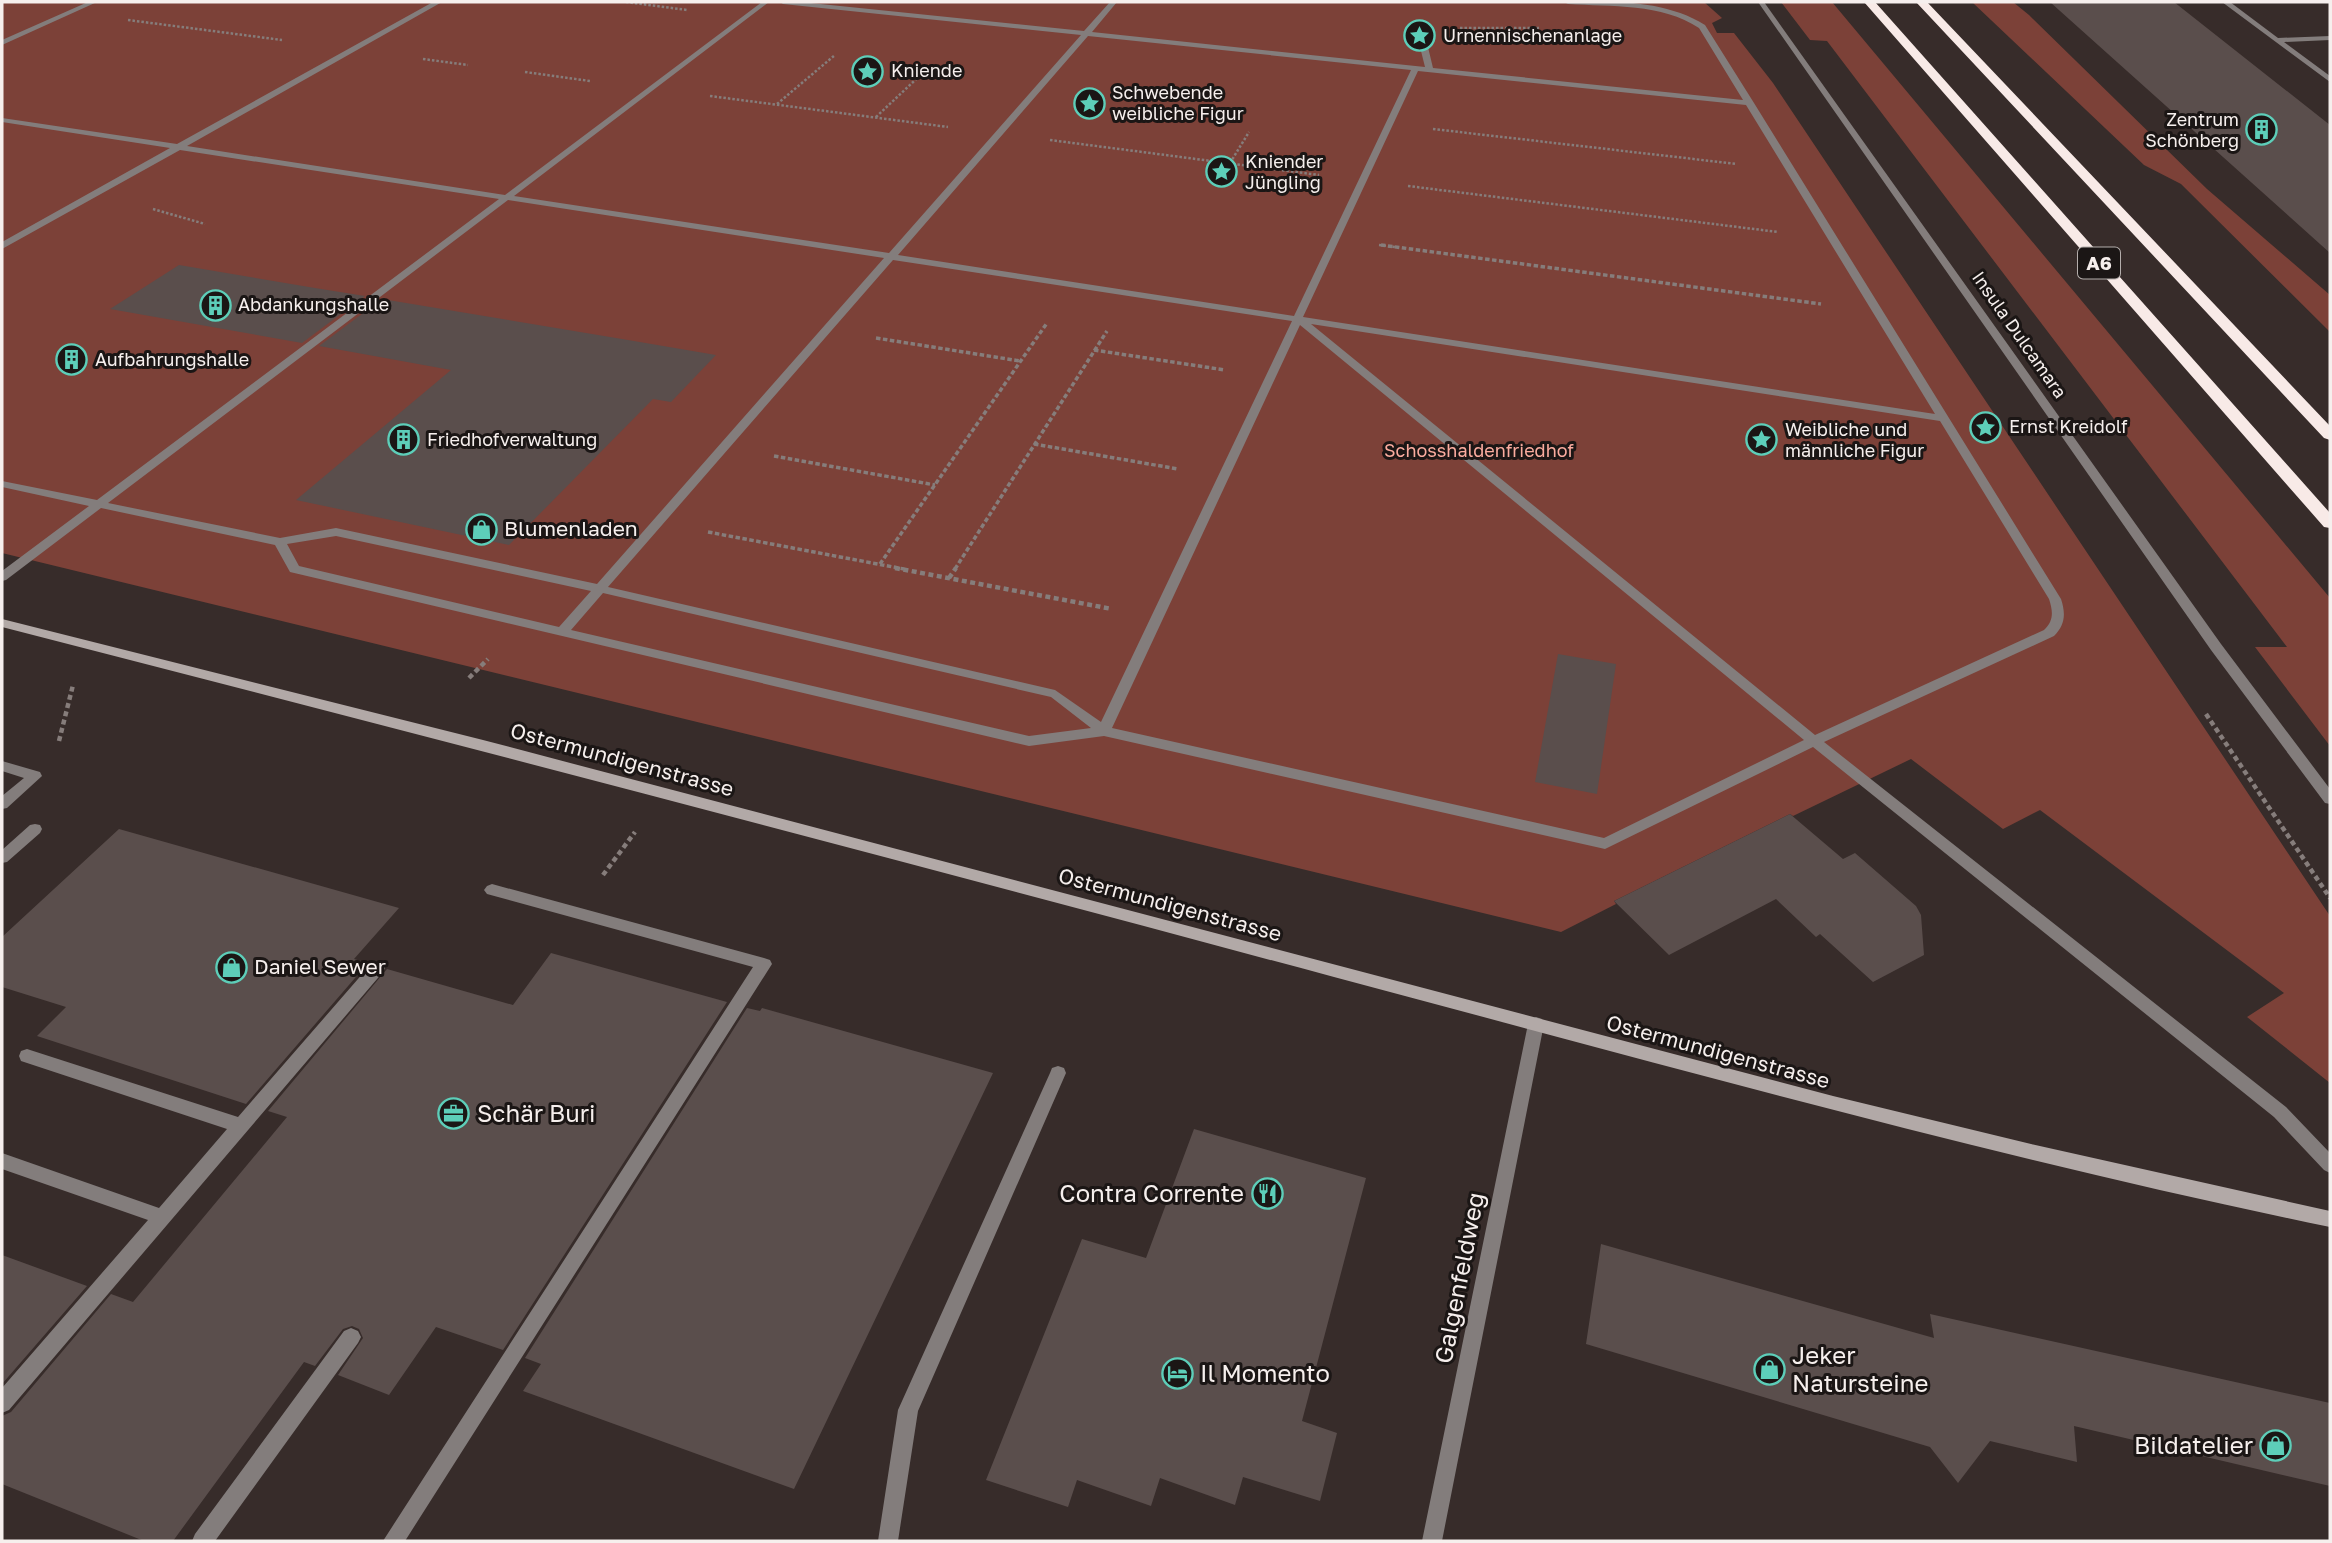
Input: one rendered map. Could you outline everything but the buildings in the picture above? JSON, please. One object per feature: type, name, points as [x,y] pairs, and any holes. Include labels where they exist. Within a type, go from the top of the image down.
[{"type":"highway","name":"A6","points":[[1869,2],[2330,523]]},
{"type":"highway","name":"A6","points":[[1921,2],[2330,435]]},
{"type":"main road","name":"Ostermundigenstrasse","points":[[2,623],[497,749],[1536,1024],[1685,1067],[2129,1176],[2330,1219]]},
{"type":"street","points":[[2,43],[93,2]]},
{"type":"street","points":[[2,246],[439,2]]},
{"type":"street","points":[[2,577],[766,2]]},
{"type":"street","points":[[783,2],[1750,103]]},
{"type":"street","points":[[563,631],[1114,2]]},
{"type":"street","points":[[281,542],[294,569],[1029,741],[1104,732],[1605,844],[1814,741],[2038,640],[2054,629],[2058,622],[2055,599],[1702,27],[1692,20],[1659,10],[1568,2]]},
{"type":"street","name":"Insula Dulcamara","points":[[1760,2],[2216,647],[2330,799]]},
{"type":"street","points":[[2226,2],[2330,80]]},
{"type":"street","points":[[2277,40],[2330,38]]},
{"type":"street","points":[[1423,43],[1430,71]]},
{"type":"street","points":[[1104,732],[1415,69]]},
{"type":"street","points":[[2,120],[1942,418]]},
{"type":"street","points":[[1299,319],[1814,741],[2280,1112],[2330,1165]]},
{"type":"street","points":[[2,484],[281,542],[336,532],[600,589],[1055,694],[1104,732]]},
{"type":"street","points":[[2,766],[35,776]]},
{"type":"street","points":[[2,804],[35,776]]},
{"type":"street","points":[[2,858],[35,829]]},
{"type":"street","points":[[393,1541],[764,964],[492,890]]},
{"type":"street","points":[[2,1403],[377,968]]},
{"type":"street","name":"Galgenfeldweg","points":[[1432,1541],[1536,1024]]},
{"type":"street","points":[[27,1056],[240,1126]]},
{"type":"street","points":[[888,1541],[908,1410],[1058,1073]]},
{"type":"street","points":[[2,1161],[162,1217]]},
{"type":"street","points":[[202,1541],[351,1337]]},
{"type":"path","points":[[69,13],[468,65]]},
{"type":"path","points":[[776,105],[835,55]]},
{"type":"path","points":[[875,118],[929,67]]},
{"type":"path","points":[[525,72],[1833,239]]},
{"type":"path","points":[[1390,124],[1791,170]]},
{"type":"path","points":[[1230,163],[1249,132]]},
{"type":"path","points":[[1336,240],[1876,311]]},
{"type":"path","points":[[880,564],[1075,285]]},
{"type":"path","points":[[948,578],[1131,293]]},
{"type":"path","points":[[827,330],[1020,361]]},
{"type":"path","points":[[1094,350],[1272,377]]},
{"type":"path","points":[[1034,444],[1225,477]]},
{"type":"path","points":[[773,456],[935,485]]},
{"type":"path","points":[[696,530],[1159,618]]},
{"type":"path","points":[[35,776],[58,743],[74,682],[79,677]]},
{"type":"path","points":[[575,912],[642,823]]},
{"type":"green space","name":"Schosshaldenfriedhof","points":[[2,2],[1704,2],[1722,18],[1712,23],[1717,33],[1734,33],[1773,83],[2330,916],[2330,1083],[2247,1017],[2284,993],[2040,810],[2003,829],[1911,759],[1793,816],[1790,814],[1614,901],[1616,904],[1561,932],[2,553]]},
{"type":"green space","points":[[1781,2],[1832,2],[2330,598],[2330,746],[2255,647],[2287,647],[1827,41],[1810,40]]},
{"type":"green space","points":[[1972,2],[2013,2],[2029,15],[2207,189],[2330,295],[2330,332],[2181,184],[2144,165]]},
{"type":"place","name":"Urnennischenanlage","points":[[1420,36]]},
{"type":"place","name":"Kniende","points":[[868,71]]},
{"type":"place","name":"Schwebende weibliche Figur","points":[[1089,103]]},
{"type":"place","name":"Zentrum Schönberg","points":[[2262,130]]},
{"type":"place","name":"Kniender Jüngling","points":[[1222,172]]},
{"type":"place","name":"Abdankungshalle","points":[[215,305]]},
{"type":"place","name":"Aufbahrungshalle","points":[[72,360]]},
{"type":"place","name":"Ernst Kreidolf","points":[[1986,427]]},
{"type":"place","name":"Friedhofverwaltung","points":[[404,440]]},
{"type":"place","name":"Weibliche und männliche Figur","points":[[1762,440]]},
{"type":"place","name":"Blumenladen","points":[[481,529]]},
{"type":"place","name":"Daniel Sewer","points":[[231,967]]},
{"type":"place","name":"Schär Buri","points":[[454,1114]]},
{"type":"place","name":"Contra Corrente","points":[[1267,1194]]},
{"type":"place","name":"Jeker Natursteine","points":[[1769,1370]]},
{"type":"place","name":"Il Momento","points":[[1177,1374]]},
{"type":"place","name":"Bildatelier","points":[[2276,1446]]}]
